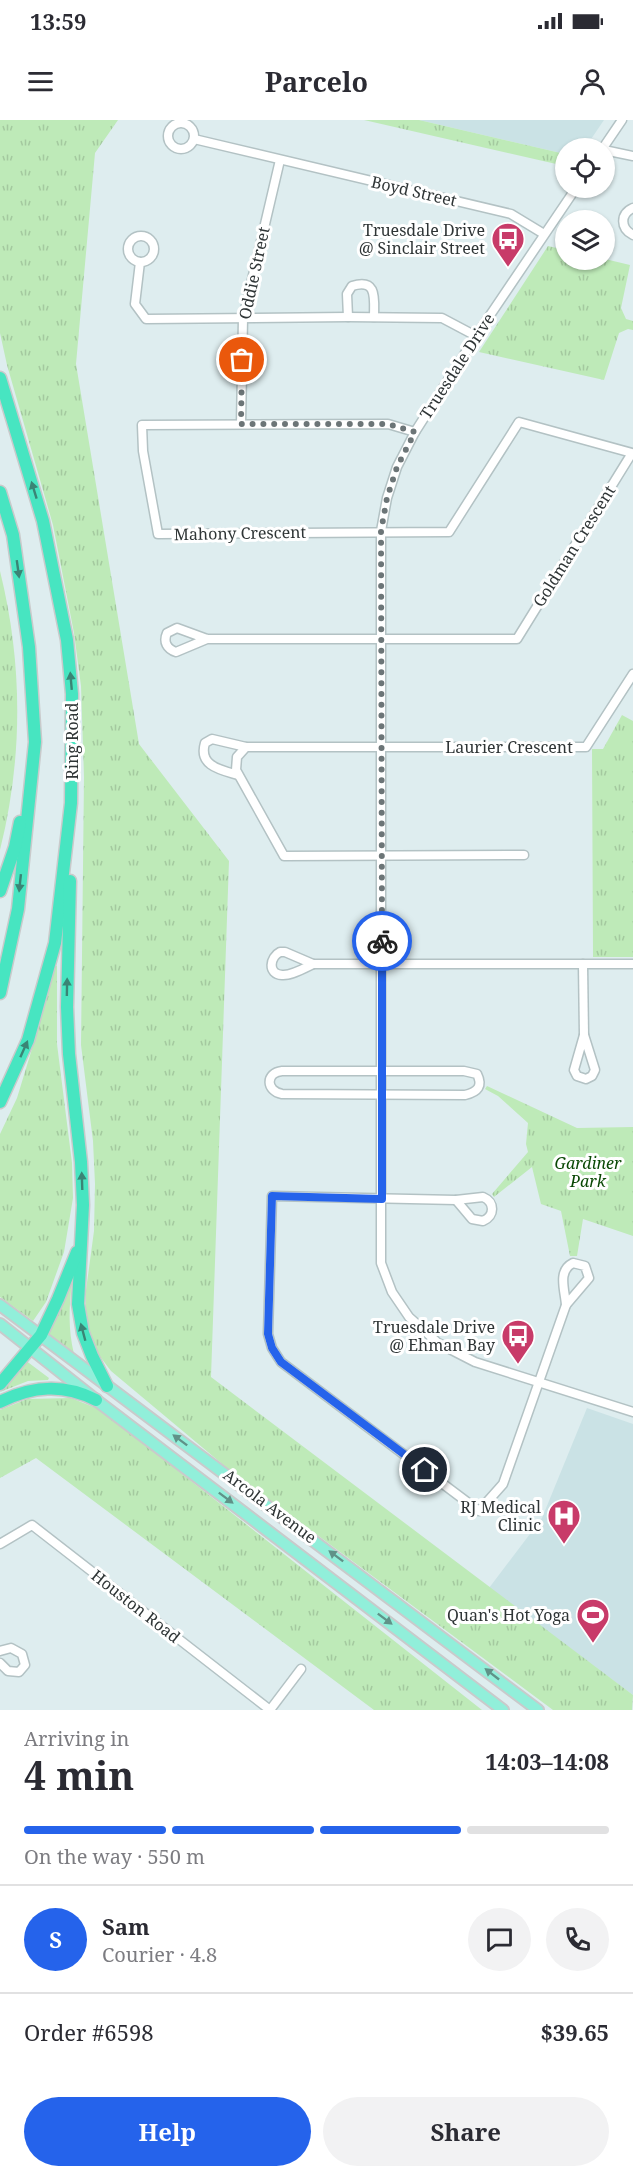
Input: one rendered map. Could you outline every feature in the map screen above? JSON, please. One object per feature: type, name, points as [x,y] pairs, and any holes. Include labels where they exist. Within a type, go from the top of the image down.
[{"type":"highway","name":"Ring Road","points":[[0,378],[43,521],[67,640],[72,694],[71,802],[55,944],[28,1040],[0,1102]]},
{"type":"highway","points":[[0,492],[13,535],[29,648],[35,742],[18,909],[0,993]]},
{"type":"highway","points":[[0,891],[15,847],[35,742]]},
{"type":"highway","points":[[71,802],[67,1007],[83,1205],[78,1304],[81,1324],[92,1356],[107,1386]]},
{"type":"highway","points":[[0,1384],[41,1335],[82,1240]]},
{"type":"highway","points":[[0,1402],[18,1394],[46,1388],[73,1391],[96,1400]]},
{"type":"main road","name":"Arcola Avenue","points":[[0,1305],[538,1710]]},
{"type":"main road","name":"Arcola Avenue","points":[[0,1324],[96,1400],[503,1710]]},
{"type":"street","points":[[611,138],[622,120]]},
{"type":"street","name":"Boyd Street","points":[[194,139],[511,214],[544,234]]},
{"type":"street","points":[[615,152],[633,156]]},
{"type":"street","name":"Oddie Street","points":[[241,424],[243,318],[280,160]]},
{"type":"street","name":"Truesdale Drive","points":[[569,198],[476,336],[415,432],[397,467],[387,498],[381,531],[381,1263],[392,1292],[409,1317],[438,1343],[465,1357],[633,1412]]},
{"type":"street","points":[[633,208],[625,214],[623,223],[627,232],[633,235]]},
{"type":"street","points":[[140,262],[135,304],[146,319],[348,316],[442,318],[476,336]]},
{"type":"street","points":[[348,316],[348,294],[352,286],[362,283],[370,286],[374,291],[374,316]]},
{"type":"street","name":"Goldman Crescent","points":[[381,531],[449,532],[519,422],[632,453],[517,639],[381,639]]},
{"type":"street","name":"Mahony Crescent","points":[[381,531],[158,534],[143,451],[142,424],[388,424],[415,432]]},
{"type":"street","points":[[207,639],[381,639]]},
{"type":"street","name":"Laurier Crescent","points":[[381,747],[586,747],[633,674]]},
{"type":"street","points":[[238,775],[214,768],[206,760],[203,750],[205,743],[212,740],[246,747],[381,747]]},
{"type":"street","points":[[246,747],[237,756],[236,771],[284,856],[524,855]]},
{"type":"street","points":[[313,964],[633,964]]},
{"type":"street","points":[[583,964],[584,1035]]},
{"type":"street","points":[[282,1071],[464,1071],[477,1074],[480,1081],[479,1088],[474,1093],[465,1095],[381,1094],[282,1094],[271,1089],[269,1082],[271,1076],[282,1071]]},
{"type":"street","points":[[456,1200],[272,1196],[268,1334],[272,1348],[281,1362],[479,1511],[503,1485],[566,1305],[589,1278],[587,1270],[581,1264],[573,1263],[564,1271],[566,1305]]},
{"type":"street","name":"Houston Road","points":[[0,1544],[32,1525],[270,1710],[301,1669]]},
{"type":"street","points":[[0,1651],[11,1648],[22,1654],[25,1665],[19,1672],[8,1671],[0,1663]]},
{"type":"shaded area","points":[[419,120],[604,120],[592,138],[555,138],[555,152]]},
{"type":"shaded area","points":[[587,1408],[633,1424],[633,1695],[489,1588],[542,1518]]},
{"type":"green space","points":[[0,120],[118,120],[95,153],[76,364],[139,744],[229,861],[211,1377],[633,1695],[632,1710],[553,1710],[227,1468],[111,1371],[95,1350],[85,1321],[86,1290],[94,1231],[95,1184],[93,1141],[81,1045],[84,777],[81,686],[74,633],[53,525],[0,333]]},
{"type":"green space","points":[[364,120],[419,120],[555,152],[555,164]]},
{"type":"green space","points":[[548,246],[555,248],[555,270],[615,270],[615,261],[630,265],[621,308],[626,319],[633,321],[633,330],[628,329],[619,333],[604,380],[479,352]]},
{"type":"green space","points":[[0,571],[13,641],[17,711],[13,781],[0,850]]},
{"type":"green space","points":[[622,715],[633,721],[633,957],[593,957],[592,749],[603,749]]},
{"type":"green space","points":[[54,965],[57,966],[57,1044],[72,1163],[73,1198],[64,1252],[46,1302],[33,1321],[0,1297],[0,1134],[17,1098]]},
{"type":"green space","name":"Gardiner Park","points":[[487,1086],[577,1128],[633,1127],[633,1236],[583,1219],[577,1256],[570,1256],[561,1211],[541,1204],[532,1167],[494,1197],[492,1194],[528,1152],[526,1144],[528,1123],[498,1096],[485,1089]]},
{"type":"green space","points":[[72,1282],[70,1318],[74,1354],[45,1331]]},
{"type":"green space","points":[[25,1360],[49,1378],[48,1380],[28,1381],[0,1392]]},
{"type":"green space","points":[[71,1398],[101,1410],[482,1710],[374,1710],[36,1458],[0,1478],[0,1410],[27,1399]]},
{"type":"way so far","points":[[242,360],[241,424],[388,424],[415,432],[397,467],[387,498],[381,531],[382,941]]},
{"type":"place","name":"Truesdale Drive @ Sinclair Street","points":[[508,268]]},
{"type":"place","name":"Truesdale Drive @ Ehman Bay","points":[[518,1365]]},
{"type":"place","name":"RJ Medical Clinic","points":[[564,1545]]},
{"type":"place","name":"Quan's Hot Yoga","points":[[593,1644]]},
{"type":"route","points":[[382,941],[382,1199],[272,1196],[268,1334],[272,1348],[281,1362],[425,1470]]}]
